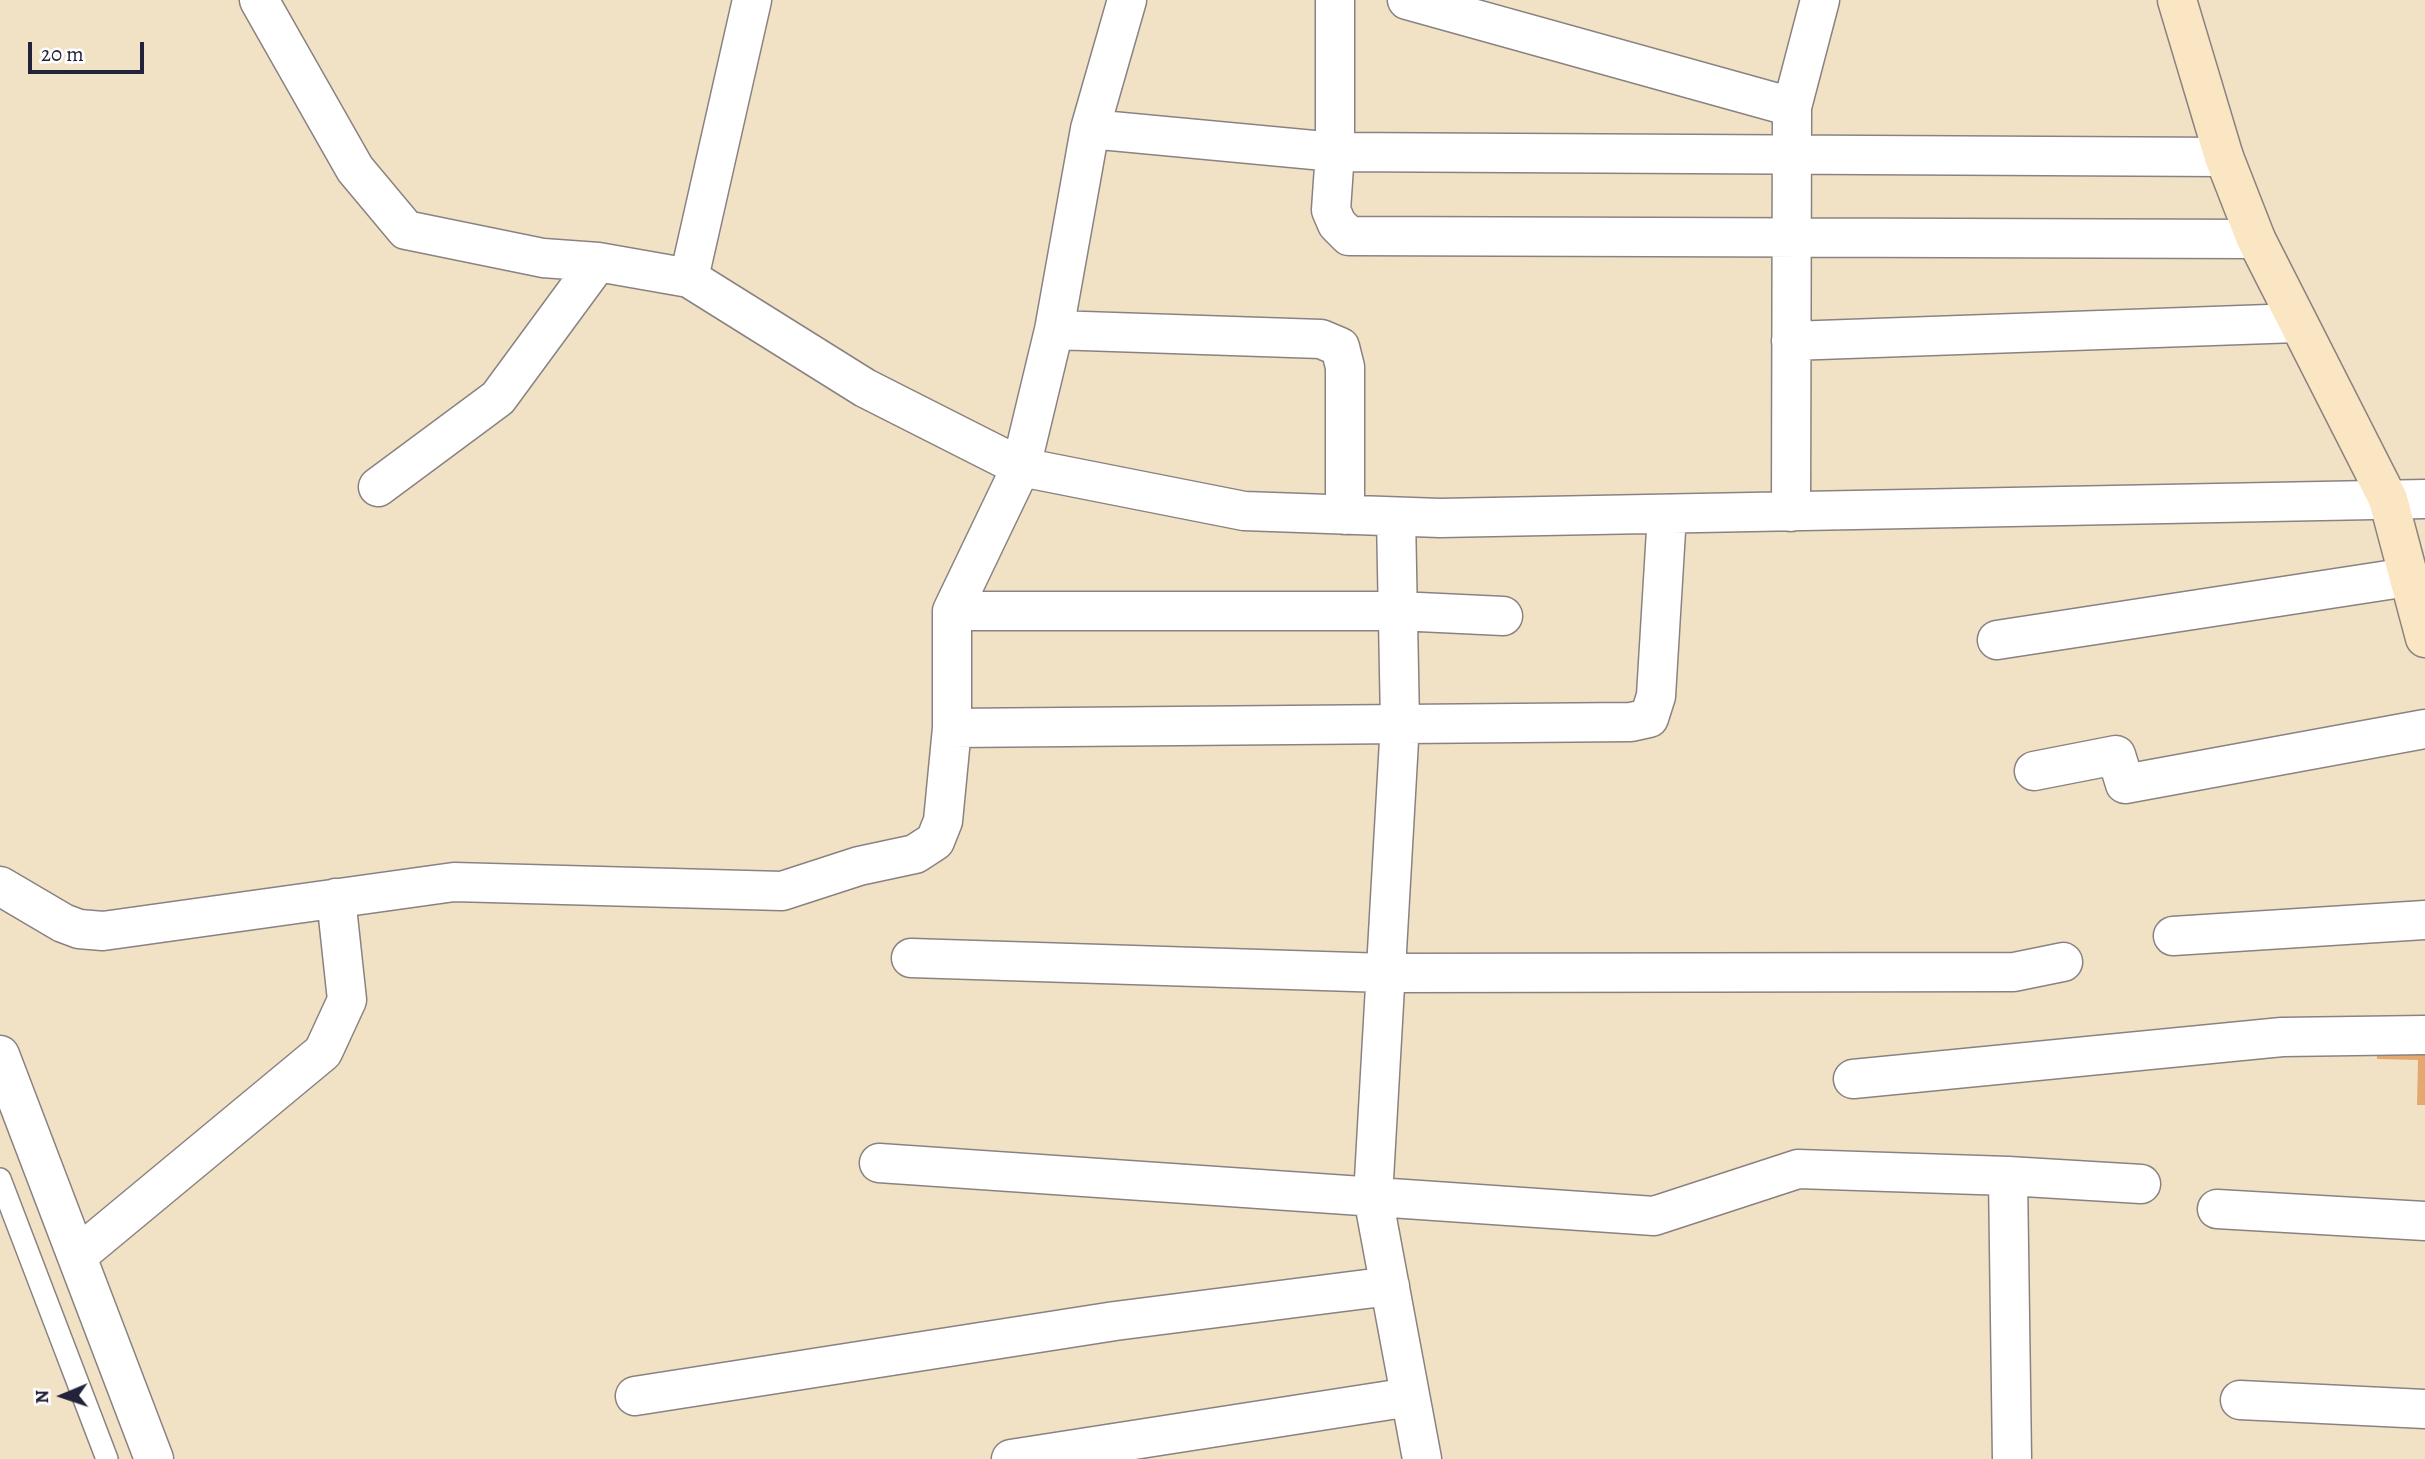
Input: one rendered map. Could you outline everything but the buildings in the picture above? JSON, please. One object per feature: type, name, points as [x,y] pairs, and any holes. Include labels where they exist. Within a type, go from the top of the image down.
[{"type":"street","points":[[259,0],[355,169],[406,230],[543,258],[598,262],[689,278],[865,388],[1021,467],[1244,511],[1396,517],[2406,499]]},
{"type":"street","points":[[689,278],[752,0]]},
{"type":"street","points":[[0,886],[63,923],[79,929],[103,931],[454,882],[782,891],[859,866],[915,854],[935,841],[943,821],[952,728],[951,611],[1021,467],[1054,330],[1090,129],[1127,0]]},
{"type":"street","points":[[1335,0],[1335,152],[1331,210],[1336,224],[1349,236],[2256,239]]},
{"type":"street","points":[[1407,0],[1791,107]]},
{"type":"street","points":[[1791,512],[1791,107],[1820,0]]},
{"type":"street","points":[[2177,0],[2224,157],[2256,239],[2297,323],[2406,499],[2408,577],[2425,638]]},
{"type":"street","points":[[1090,129],[1335,152],[2224,157]]},
{"type":"street","points":[[378,487],[498,398],[598,262]]},
{"type":"street","points":[[1791,341],[2297,323]]},
{"type":"street","points":[[1054,330],[1321,339],[1340,347],[1345,367],[1345,515]]},
{"type":"street","points":[[952,728],[1631,722],[1649,718],[1656,696],[1667,514]]},
{"type":"street","points":[[1396,517],[1400,723],[1373,1197],[1422,1459]]},
{"type":"street","points":[[1997,640],[2408,577]]},
{"type":"street","points":[[951,611],[1398,611],[1503,616]]},
{"type":"street","points":[[2034,771],[2116,755],[2126,784],[2425,729]]},
{"type":"street","points":[[77,1256],[323,1052],[347,1000],[336,898]]},
{"type":"street","points":[[2173,936],[2425,920]]},
{"type":"street","points":[[911,958],[1386,973],[2014,972],[2063,962]]},
{"type":"street","points":[[1853,1079],[2282,1037],[2425,1035]]},
{"type":"street","points":[[0,1055],[154,1459]]},
{"type":"street","points":[[879,1163],[1654,1216],[1798,1168],[2141,1184]]},
{"type":"street","points":[[2008,1176],[2012,1459]]},
{"type":"street","points":[[2217,1209],[2425,1221]]},
{"type":"street","points":[[635,1396],[1115,1321],[1390,1286]]},
{"type":"street","points":[[1011,1459],[1410,1396]]},
{"type":"street","points":[[2240,1399],[2425,1409]]},
{"type":"lane","points":[[0,1179],[107,1459]]}]
